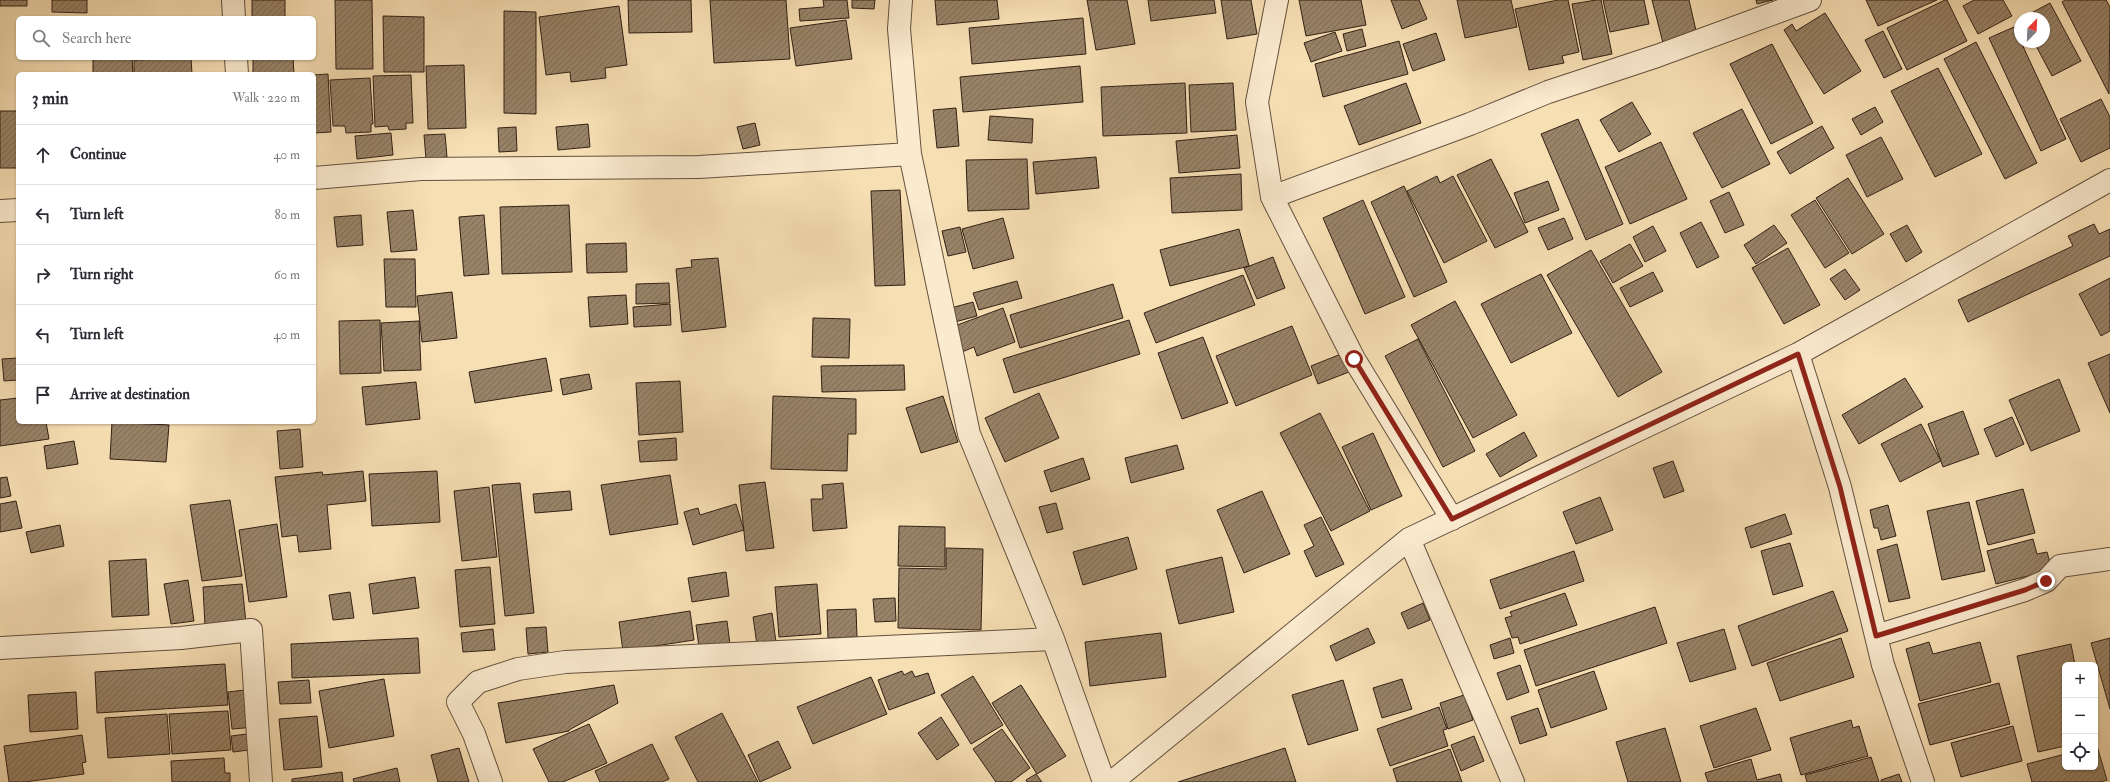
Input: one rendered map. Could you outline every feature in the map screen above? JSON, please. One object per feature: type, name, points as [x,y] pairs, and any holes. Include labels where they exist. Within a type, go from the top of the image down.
[{"type":"street","points":[[233,0],[234,16]]},
{"type":"street","points":[[901,0],[899,29],[910,154],[969,434],[1053,639],[1104,782]]},
{"type":"street","points":[[1277,0],[1257,102],[1272,197],[1354,359],[1452,519]]},
{"type":"street","points":[[1272,197],[1470,124],[1548,92],[1657,56],[1810,0]]},
{"type":"street","points":[[236,60],[237,72]]},
{"type":"street","points":[[316,178],[421,169],[699,167],[910,154]]},
{"type":"street","points":[[1112,782],[1409,539],[1798,354],[2110,180]]},
{"type":"street","points":[[0,211],[16,210]]},
{"type":"street","points":[[1798,354],[1840,487],[1883,665],[1923,782]]},
{"type":"street","points":[[1409,539],[1513,782]]},
{"type":"street","points":[[1876,636],[2025,590],[2046,581],[2060,566],[2110,559]]},
{"type":"street","points":[[0,648],[181,638],[251,630],[261,782]]},
{"type":"street","points":[[491,782],[474,734],[458,702],[478,682],[518,669],[565,662],[1053,639]]},
{"type":"building","points":[[0,0],[27,0],[27,6],[0,6]]},
{"type":"building","points":[[52,0],[87,0],[87,13],[52,12]]},
{"type":"building","points":[[252,0],[285,0],[285,16],[252,16]]},
{"type":"building","points":[[335,0],[372,0],[373,69],[336,69]]},
{"type":"building","points":[[628,0],[691,0],[692,32],[629,33]]},
{"type":"building","points":[[710,0],[786,0],[790,59],[714,63]]},
{"type":"building","points":[[823,0],[847,0],[849,18],[800,21],[799,9],[824,7]]},
{"type":"building","points":[[852,0],[875,0],[874,9],[852,8]]},
{"type":"building","points":[[935,0],[997,0],[999,19],[937,25]]},
{"type":"building","points":[[1087,0],[1127,0],[1135,44],[1096,50]]},
{"type":"building","points":[[1148,0],[1214,0],[1216,13],[1151,21]]},
{"type":"building","points":[[1221,0],[1251,0],[1257,34],[1227,39]]},
{"type":"building","points":[[1299,0],[1361,0],[1366,25],[1306,36]]},
{"type":"building","points":[[1391,0],[1419,0],[1427,19],[1402,29]]},
{"type":"building","points":[[1457,0],[1511,0],[1517,27],[1465,38]]},
{"type":"building","points":[[1558,0],[1568,0],[1579,52],[1562,56],[1564,63],[1529,70],[1515,9]]},
{"type":"building","points":[[1601,0],[1612,54],[1583,60],[1572,4]]},
{"type":"building","points":[[1603,0],[1644,0],[1649,24],[1610,32]]},
{"type":"building","points":[[1652,0],[1689,0],[1697,35],[1663,43]]},
{"type":"building","points":[[1756,0],[1773,0],[1757,4]]},
{"type":"building","points":[[1866,0],[1937,0],[1878,26]]},
{"type":"building","points":[[1947,0],[1967,41],[1907,70],[1887,28]]},
{"type":"building","points":[[1974,0],[2003,0],[2012,16],[1978,34],[1963,6]]},
{"type":"building","points":[[2065,0],[2106,0],[2110,7],[2109,94],[2062,2]]},
{"type":"building","points":[[2050,3],[2081,61],[2052,76],[2037,48],[2050,48],[2050,12],[2033,12]]},
{"type":"building","points":[[619,6],[627,65],[605,68],[606,78],[571,82],[570,72],[546,75],[539,17]]},
{"type":"building","points":[[504,11],[536,12],[536,114],[504,113]]},
{"type":"building","points":[[1825,13],[1861,71],[1824,94],[1784,30],[1792,24],[1796,31]]},
{"type":"building","points":[[383,16],[424,17],[424,72],[384,72]]},
{"type":"building","points":[[1083,18],[1086,54],[972,64],[969,28]]},
{"type":"building","points":[[846,20],[852,59],[796,66],[790,28]]},
{"type":"building","points":[[2014,27],[2014,48],[2024,48],[2066,139],[2041,151],[1989,38]]},
{"type":"building","points":[[1362,29],[1366,46],[1347,51],[1343,34]]},
{"type":"building","points":[[1883,31],[1902,69],[1884,78],[1865,40]]},
{"type":"building","points":[[1335,32],[1342,51],[1311,62],[1304,43]]},
{"type":"building","points":[[1436,33],[1445,60],[1413,71],[1403,44]]},
{"type":"building","points":[[1399,41],[1408,74],[1323,97],[1315,64]]},
{"type":"building","points":[[1976,42],[2037,163],[2005,179],[1944,59]]},
{"type":"building","points":[[1772,44],[1813,123],[1771,144],[1730,64]]},
{"type":"building","points":[[93,60],[132,60],[133,72],[93,72]]},
{"type":"building","points":[[134,60],[191,60],[192,72],[134,72]]},
{"type":"building","points":[[253,60],[293,60],[294,72],[253,72]]},
{"type":"building","points":[[464,65],[466,128],[428,129],[426,66]]},
{"type":"building","points":[[1080,66],[1083,102],[963,112],[960,77]]},
{"type":"building","points":[[1938,68],[1982,154],[1935,177],[1891,91]]},
{"type":"building","points":[[328,74],[331,132],[316,133],[316,75]]},
{"type":"building","points":[[411,75],[413,123],[406,123],[406,129],[389,130],[388,126],[375,127],[373,76]]},
{"type":"building","points":[[370,78],[373,124],[371,124],[371,132],[346,133],[345,126],[333,126],[330,80]]},
{"type":"building","points":[[1185,83],[1187,133],[1103,136],[1101,87]]},
{"type":"building","points":[[1233,83],[1236,130],[1191,132],[1189,85]]},
{"type":"building","points":[[1406,83],[1421,123],[1359,145],[1344,106]]},
{"type":"building","points":[[2101,99],[2110,117],[2110,148],[2081,162],[2060,119]]},
{"type":"building","points":[[1632,102],[1651,134],[1619,152],[1600,120]]},
{"type":"building","points":[[1875,107],[1883,122],[1861,135],[1852,119]]},
{"type":"building","points":[[956,108],[959,146],[937,148],[933,110]]},
{"type":"building","points":[[1742,109],[1770,164],[1722,188],[1693,133]]},
{"type":"building","points":[[0,111],[16,111],[16,168],[0,168]]},
{"type":"building","points":[[990,116],[1033,119],[1032,143],[988,140]]},
{"type":"building","points":[[1578,119],[1623,224],[1586,240],[1541,134]]},
{"type":"building","points":[[755,123],[760,145],[743,149],[737,127]]},
{"type":"building","points":[[588,124],[590,147],[558,150],[556,127]]},
{"type":"building","points":[[1822,126],[1834,148],[1790,174],[1777,152]]},
{"type":"building","points":[[516,127],[517,151],[499,152],[498,128]]},
{"type":"building","points":[[391,133],[393,155],[357,159],[355,136]]},
{"type":"building","points":[[445,134],[447,157],[426,159],[424,135]]},
{"type":"building","points":[[1237,135],[1240,168],[1179,173],[1176,141]]},
{"type":"building","points":[[1881,137],[1903,179],[1867,197],[1846,155]]},
{"type":"building","points":[[1661,142],[1687,199],[1630,224],[1605,167]]},
{"type":"building","points":[[1096,157],[1099,188],[1036,194],[1033,162]]},
{"type":"building","points":[[1027,159],[1029,209],[968,211],[966,160]]},
{"type":"building","points":[[1491,159],[1528,232],[1495,248],[1457,175]]},
{"type":"building","points":[[1241,174],[1242,210],[1172,213],[1170,178]]},
{"type":"building","points":[[1437,176],[1440,183],[1453,176],[1487,241],[1444,263],[1407,191]]},
{"type":"building","points":[[1848,178],[1884,234],[1852,254],[1816,198]]},
{"type":"building","points":[[1548,181],[1559,210],[1525,223],[1514,193]]},
{"type":"building","points":[[1404,186],[1447,282],[1414,297],[1371,202]]},
{"type":"building","points":[[900,190],[905,285],[875,286],[871,191]]},
{"type":"building","points":[[1729,192],[1744,225],[1725,233],[1710,201]]},
{"type":"building","points":[[1363,200],[1405,297],[1365,314],[1323,218]]},
{"type":"building","points":[[1815,200],[1849,253],[1825,268],[1791,215]]},
{"type":"building","points":[[569,205],[572,272],[502,274],[500,207]]},
{"type":"building","points":[[413,210],[417,250],[391,252],[387,212]]},
{"type":"building","points":[[361,215],[363,245],[337,247],[334,217]]},
{"type":"building","points":[[484,215],[489,274],[464,276],[459,217]]},
{"type":"building","points":[[1003,218],[1014,258],[973,269],[962,229]]},
{"type":"building","points":[[1564,218],[1573,239],[1548,250],[1538,228]]},
{"type":"building","points":[[1701,222],[1719,257],[1697,268],[1680,233]]},
{"type":"building","points":[[2094,224],[2099,234],[2110,229],[2110,256],[1968,322],[1958,300],[2073,246],[2068,236]]},
{"type":"building","points":[[1774,225],[1787,243],[1756,264],[1744,245]]},
{"type":"building","points":[[1907,225],[1922,252],[1906,262],[1890,234]]},
{"type":"building","points":[[1653,226],[1666,251],[1645,262],[1633,237]]},
{"type":"building","points":[[960,227],[966,252],[948,256],[942,231]]},
{"type":"building","points":[[1239,229],[1249,266],[1170,286],[1160,250]]},
{"type":"building","points":[[626,243],[627,272],[587,273],[586,244]]},
{"type":"building","points":[[1630,244],[1643,266],[1613,283],[1600,261]]},
{"type":"building","points":[[1788,248],[1820,305],[1784,324],[1752,268]]},
{"type":"building","points":[[1591,250],[1662,372],[1618,397],[1547,275]]},
{"type":"building","points":[[1273,257],[1285,288],[1257,299],[1244,268]]},
{"type":"building","points":[[718,258],[726,327],[682,332],[676,269],[692,267],[691,260]]},
{"type":"building","points":[[384,259],[415,259],[416,307],[386,307]]},
{"type":"building","points":[[1845,269],[1860,290],[1845,300],[1830,279]]},
{"type":"building","points":[[1653,272],[1663,291],[1630,307],[1620,288]]},
{"type":"building","points":[[1541,274],[1572,333],[1511,363],[1481,304]]},
{"type":"building","points":[[1243,275],[1255,305],[1156,343],[1144,313]]},
{"type":"building","points":[[2110,278],[2110,331],[2101,336],[2079,294]]},
{"type":"building","points":[[1017,281],[1022,298],[979,310],[973,293]]},
{"type":"building","points":[[669,283],[670,303],[636,304],[636,284]]},
{"type":"building","points":[[1113,284],[1123,318],[1020,348],[1010,315]]},
{"type":"building","points":[[452,292],[457,338],[422,342],[417,296]]},
{"type":"building","points":[[626,295],[628,324],[590,327],[588,297]]},
{"type":"building","points":[[1455,301],[1517,415],[1473,438],[1411,325]]},
{"type":"building","points":[[973,302],[977,316],[955,322],[951,308]]},
{"type":"building","points":[[670,304],[671,325],[634,327],[633,307]]},
{"type":"building","points":[[1003,308],[1015,342],[977,356],[974,347],[962,352],[952,327]]},
{"type":"building","points":[[813,318],[850,319],[849,358],[812,357]]},
{"type":"building","points":[[380,320],[381,373],[340,374],[339,321]]},
{"type":"building","points":[[1129,320],[1140,354],[1014,393],[1003,359]]},
{"type":"building","points":[[419,321],[421,370],[384,371],[381,323]]},
{"type":"building","points":[[1292,326],[1312,375],[1236,406],[1216,356]]},
{"type":"building","points":[[1203,337],[1228,403],[1182,419],[1158,353]]},
{"type":"building","points":[[1418,339],[1475,451],[1443,467],[1385,356]]},
{"type":"building","points":[[1341,354],[1349,372],[1318,384],[1311,366]]},
{"type":"building","points":[[2110,354],[2110,413],[2088,363]]},
{"type":"building","points":[[16,358],[16,380],[4,381],[2,359]]},
{"type":"building","points":[[546,358],[552,391],[475,403],[469,372]]},
{"type":"building","points":[[904,365],[905,390],[822,392],[821,366]]},
{"type":"building","points":[[589,374],[592,389],[563,395],[560,379]]},
{"type":"building","points":[[1905,378],[1923,407],[1859,444],[1842,415]]},
{"type":"building","points":[[2059,379],[2080,431],[2031,451],[2009,400]]},
{"type":"building","points":[[680,381],[683,432],[639,435],[636,383]]},
{"type":"building","points":[[416,382],[420,419],[366,425],[362,387]]},
{"type":"building","points":[[1039,393],[1059,438],[1005,462],[985,418]]},
{"type":"building","points":[[773,396],[856,399],[856,434],[848,434],[847,471],[771,469]]},
{"type":"building","points":[[943,396],[958,442],[921,453],[906,408]]},
{"type":"building","points":[[16,398],[16,424],[46,424],[49,439],[0,446],[0,400]]},
{"type":"building","points":[[1963,411],[1979,454],[1943,467],[1928,424]]},
{"type":"building","points":[[1320,413],[1370,511],[1331,531],[1280,433]]},
{"type":"building","points":[[2012,417],[2024,444],[1996,457],[1984,429]]},
{"type":"building","points":[[112,424],[169,425],[166,462],[110,459]]},
{"type":"building","points":[[1921,424],[1941,461],[1900,482],[1881,444]]},
{"type":"building","points":[[300,429],[303,467],[280,469],[277,431]]},
{"type":"building","points":[[1524,432],[1537,456],[1500,477],[1486,454]]},
{"type":"building","points":[[1373,433],[1402,496],[1371,510],[1342,447]]},
{"type":"building","points":[[676,438],[677,460],[640,462],[638,441]]},
{"type":"building","points":[[74,441],[78,464],[47,469],[44,446]]},
{"type":"building","points":[[1177,445],[1184,469],[1131,483],[1125,458]]},
{"type":"building","points":[[1083,458],[1090,479],[1051,492],[1044,471]]},
{"type":"building","points":[[1673,461],[1684,491],[1664,498],[1653,468]]},
{"type":"building","points":[[363,471],[366,501],[327,505],[331,549],[299,552],[297,535],[282,537],[275,477],[322,472],[323,475]]},
{"type":"building","points":[[437,471],[440,522],[372,526],[369,474]]},
{"type":"building","points":[[670,475],[678,524],[610,535],[601,485]]},
{"type":"building","points":[[7,477],[11,496],[0,498],[0,478]]},
{"type":"building","points":[[765,482],[774,548],[746,551],[739,485]]},
{"type":"building","points":[[520,483],[534,613],[505,616],[492,485]]},
{"type":"building","points":[[843,483],[847,528],[813,531],[811,499],[823,499],[822,485]]},
{"type":"building","points":[[489,487],[497,557],[462,561],[454,491]]},
{"type":"building","points":[[2023,489],[2035,533],[1988,545],[1976,501]]},
{"type":"building","points":[[570,491],[572,510],[535,513],[533,494]]},
{"type":"building","points":[[1262,491],[1290,554],[1244,573],[1217,510]]},
{"type":"building","points":[[1600,497],[1613,530],[1576,544],[1563,512]]},
{"type":"building","points":[[230,500],[242,576],[202,581],[190,505]]},
{"type":"building","points":[[16,501],[22,528],[0,532],[0,504]]},
{"type":"building","points":[[1969,502],[1985,571],[1942,580],[1927,511]]},
{"type":"building","points":[[1056,503],[1063,529],[1047,533],[1039,507]]},
{"type":"building","points":[[736,504],[744,530],[693,545],[684,512],[698,508],[700,515]]},
{"type":"building","points":[[1888,505],[1896,536],[1881,540],[1878,528],[1874,528],[1870,510]]},
{"type":"building","points":[[1785,514],[1792,534],[1751,548],[1745,528]]},
{"type":"building","points":[[1321,517],[1344,564],[1316,577],[1304,551],[1314,546],[1304,525]]},
{"type":"building","points":[[277,524],[287,597],[249,602],[239,530]]},
{"type":"building","points":[[60,525],[64,546],[31,553],[26,532]]},
{"type":"building","points":[[899,526],[945,527],[945,567],[898,566]]},
{"type":"building","points":[[1128,537],[1137,569],[1083,585],[1073,552]]},
{"type":"building","points":[[2033,539],[2037,554],[2047,552],[2052,570],[1996,584],[1987,551]]},
{"type":"building","points":[[1790,543],[1803,586],[1773,595],[1761,551]]},
{"type":"building","points":[[1897,544],[1910,598],[1889,602],[1877,550]]},
{"type":"building","points":[[946,548],[983,549],[981,630],[898,628],[899,568],[946,569]]},
{"type":"building","points":[[1574,551],[1584,581],[1500,609],[1490,580]]},
{"type":"building","points":[[1222,557],[1234,612],[1179,624],[1166,570]]},
{"type":"building","points":[[146,559],[149,615],[112,617],[109,561]]},
{"type":"building","points":[[490,567],[495,624],[460,627],[455,570]]},
{"type":"building","points":[[726,572],[729,596],[692,602],[688,578]]},
{"type":"building","points":[[415,577],[419,608],[373,614],[369,584]]},
{"type":"building","points":[[188,580],[194,621],[171,624],[164,584]]},
{"type":"building","points":[[242,584],[246,623],[205,626],[203,587]]},
{"type":"building","points":[[817,584],[821,634],[779,637],[775,587]]},
{"type":"building","points":[[1833,591],[1848,631],[1752,666],[1738,626]]},
{"type":"building","points":[[350,592],[354,618],[333,620],[329,595]]},
{"type":"building","points":[[1565,593],[1577,625],[1520,644],[1518,637],[1512,638],[1505,618],[1512,616],[1510,612]]},
{"type":"building","points":[[895,598],[896,621],[875,622],[873,599]]},
{"type":"building","points":[[1423,603],[1430,620],[1408,629],[1401,613]]},
{"type":"building","points":[[1655,607],[1667,643],[1536,686],[1524,650]]},
{"type":"building","points":[[856,609],[857,637],[828,638],[827,610]]},
{"type":"building","points":[[690,611],[694,640],[623,651],[619,622]]},
{"type":"building","points":[[772,613],[776,642],[757,645],[753,617]]},
{"type":"building","points":[[727,621],[730,644],[699,647],[696,625]]},
{"type":"building","points":[[546,627],[548,652],[528,654],[526,628]]},
{"type":"building","points":[[1368,628],[1375,643],[1336,661],[1330,646]]},
{"type":"building","points":[[493,629],[495,650],[463,652],[461,633]]},
{"type":"building","points":[[1724,629],[1736,669],[1690,682],[1677,643]]},
{"type":"building","points":[[1161,633],[1166,677],[1090,686],[1085,642]]},
{"type":"building","points":[[418,638],[420,673],[292,678],[291,644]]},
{"type":"building","points":[[1510,638],[1514,653],[1494,659],[1490,645]]},
{"type":"building","points":[[1841,638],[1854,677],[1780,701],[1767,663]]},
{"type":"building","points":[[2110,638],[2110,709],[2098,667],[2098,662],[2096,662],[2091,643]]},
{"type":"building","points":[[1929,642],[1933,654],[1980,642],[1991,682],[1920,701],[1906,649]]},
{"type":"building","points":[[2071,644],[2074,662],[2062,662],[2062,747],[2038,752],[2017,656]]},
{"type":"building","points":[[225,664],[228,705],[97,713],[95,672]]},
{"type":"building","points":[[1520,665],[1529,692],[1507,700],[1497,673]]},
{"type":"building","points":[[902,671],[904,675],[912,671],[915,677],[928,673],[935,693],[889,710],[878,680]]},
{"type":"building","points":[[1594,671],[1607,709],[1551,728],[1538,690]]},
{"type":"building","points":[[973,676],[1003,725],[971,744],[941,695]]},
{"type":"building","points":[[871,677],[887,714],[813,744],[797,707]]},
{"type":"building","points":[[384,679],[394,736],[329,748],[319,691]]},
{"type":"building","points":[[1402,679],[1412,709],[1382,718],[1373,688]]},
{"type":"building","points":[[309,680],[311,703],[280,704],[278,682]]},
{"type":"building","points":[[1343,680],[1358,730],[1308,745],[1292,695]]},
{"type":"building","points":[[1999,683],[2010,724],[1930,745],[1918,704]]},
{"type":"building","points":[[614,685],[618,703],[569,731],[506,743],[498,703]]},
{"type":"building","points":[[1021,685],[1066,756],[1037,774],[992,703]]},
{"type":"building","points":[[253,689],[256,727],[232,729],[228,692]]},
{"type":"building","points":[[76,692],[78,729],[30,732],[28,695]]},
{"type":"building","points":[[1464,695],[1473,720],[1448,729],[1440,703]]},
{"type":"building","points":[[1439,707],[1447,729],[1443,730],[1448,746],[1390,766],[1377,729]]},
{"type":"building","points":[[1538,708],[1547,735],[1520,744],[1511,717]]},
{"type":"building","points":[[1756,708],[1771,750],[1714,768],[1700,726]]},
{"type":"building","points":[[228,711],[231,750],[172,754],[169,714]]},
{"type":"building","points":[[722,713],[758,782],[698,782],[675,737]]},
{"type":"building","points":[[167,714],[170,754],[108,758],[105,718]]},
{"type":"building","points":[[317,716],[322,767],[284,770],[279,719]]},
{"type":"building","points":[[941,717],[959,745],[937,760],[918,733]]},
{"type":"building","points":[[1851,720],[1853,728],[1859,726],[1868,756],[1801,775],[1790,738]]},
{"type":"building","points":[[589,724],[607,763],[563,782],[549,782],[533,749]]},
{"type":"building","points":[[2013,726],[2022,761],[1961,777],[1951,743]]},
{"type":"building","points":[[1665,728],[1681,782],[1628,782],[1616,742]]},
{"type":"building","points":[[1002,729],[1030,768],[1011,782],[996,782],[973,749]]},
{"type":"building","points":[[255,733],[257,749],[233,752],[231,736]]},
{"type":"building","points":[[82,735],[86,762],[82,763],[84,774],[24,782],[9,782],[4,746]]},
{"type":"building","points":[[1474,736],[1484,761],[1461,771],[1451,745]]},
{"type":"building","points":[[778,741],[791,768],[760,782],[748,755]]},
{"type":"building","points":[[652,744],[669,779],[662,782],[600,782],[595,771]]},
{"type":"building","points":[[459,748],[469,782],[438,782],[431,755]]},
{"type":"building","points":[[1285,748],[1296,782],[1178,782]]},
{"type":"building","points":[[1450,749],[1462,782],[1397,782],[1393,769]]},
{"type":"building","points":[[2098,749],[2107,780],[2100,782],[2032,782],[2027,764],[2062,755],[2062,770],[2098,770]]},
{"type":"building","points":[[1871,757],[1879,782],[1807,782],[1805,775]]},
{"type":"building","points":[[224,758],[225,773],[230,773],[230,782],[172,782],[171,761]]},
{"type":"building","points":[[1751,759],[1757,780],[1780,774],[1782,782],[1708,782],[1705,773]]},
{"type":"building","points":[[397,768],[400,782],[354,782],[353,779]]},
{"type":"building","points":[[342,772],[343,782],[292,782],[292,779]]},
{"type":"building","points":[[1036,774],[1042,782],[1027,782],[1026,780]]},
{"type":"building","points":[[1899,774],[1902,782],[1881,782],[1881,780]]},
{"type":"route","points":[[1354,359],[1452,519],[1798,354],[1840,487],[1876,636],[2025,590],[2046,581]]}]
